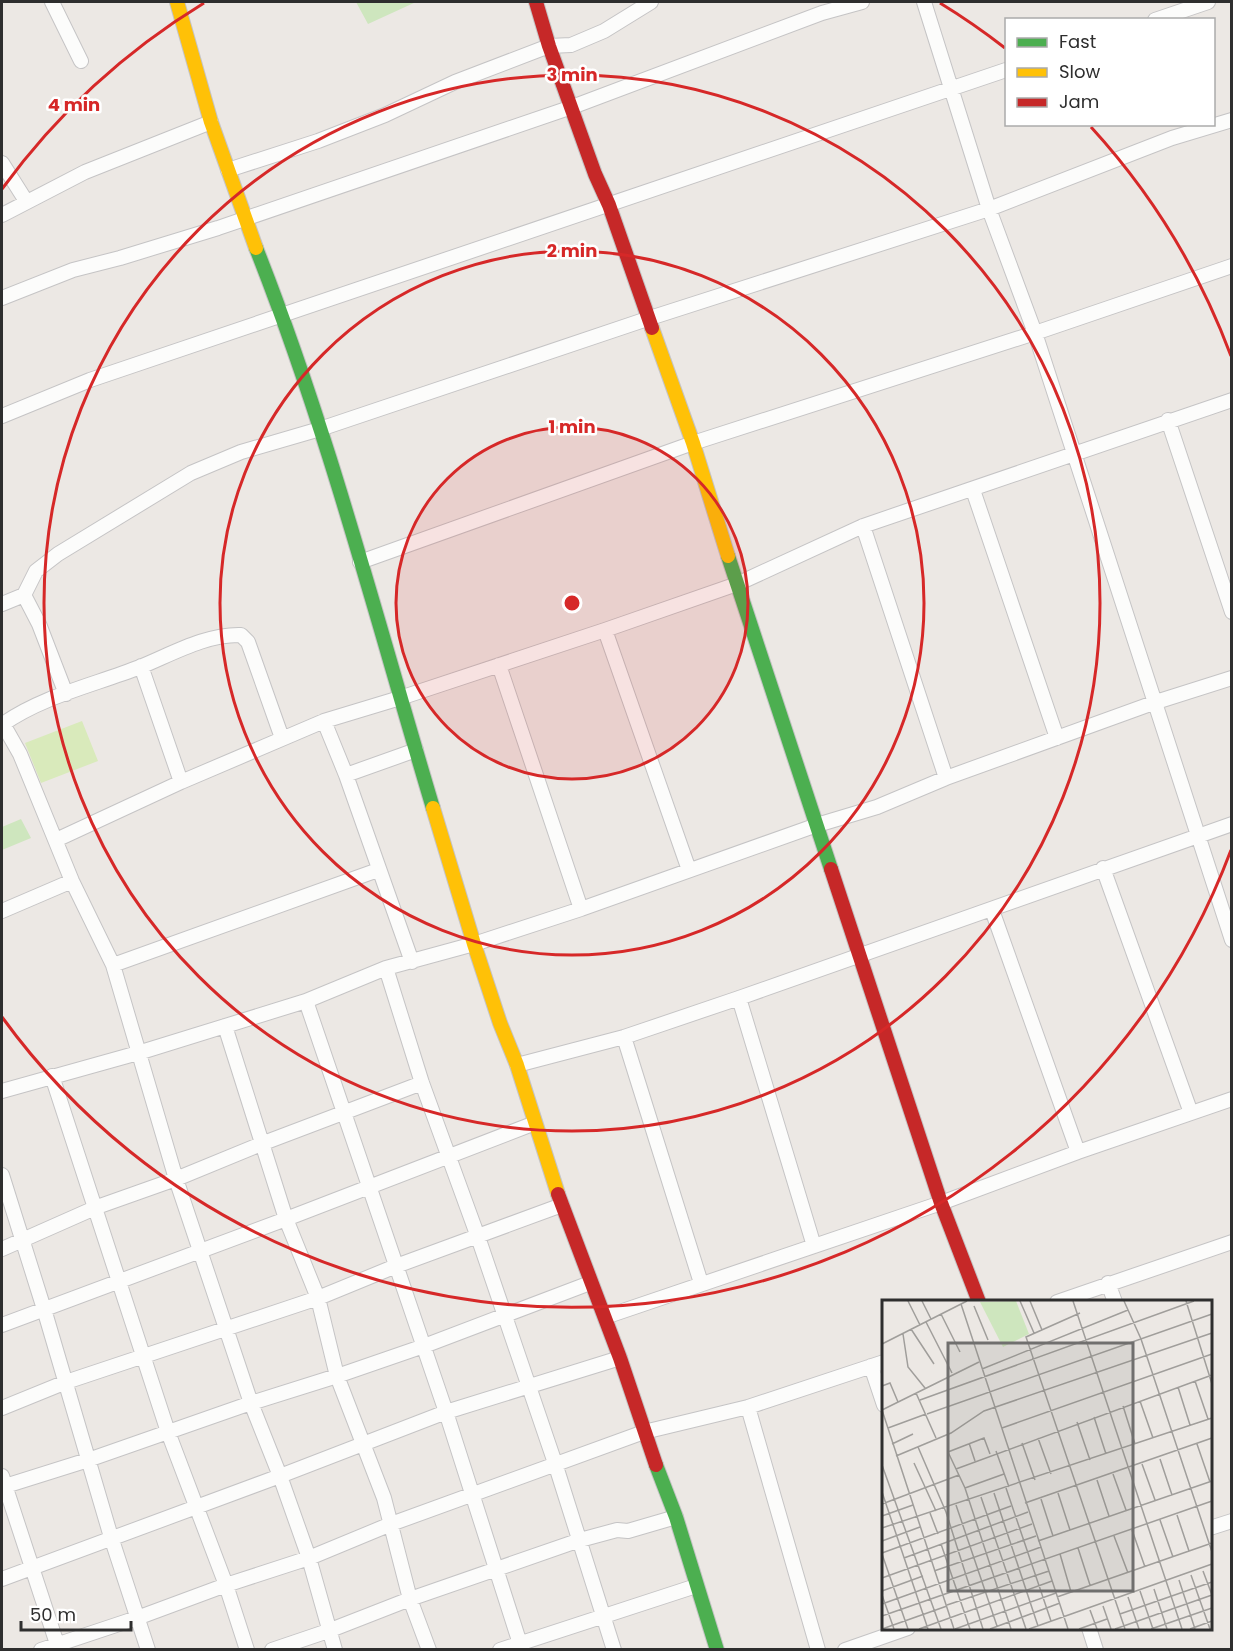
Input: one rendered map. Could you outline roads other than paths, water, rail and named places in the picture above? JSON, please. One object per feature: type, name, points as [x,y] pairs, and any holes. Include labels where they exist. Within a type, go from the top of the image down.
[{"type":"street","points":[[52,2],[81,61]]},
{"type":"street","points":[[177,2],[211,122],[244,219],[282,315],[320,429],[474,944],[517,1065],[562,1205],[590,1283],[605,1317],[644,1432],[676,1516],[717,1650]]},
{"type":"street","points":[[536,2],[549,46],[650,318],[693,443],[737,584],[941,1203],[978,1300]]},
{"type":"street","points":[[228,170],[318,141],[386,115],[455,82],[549,46],[571,45],[604,31],[651,2]]},
{"type":"street","points":[[2,298],[73,270],[120,258],[244,219],[572,107],[822,14],[862,2]]},
{"type":"street","points":[[924,2],[989,209],[1035,333],[1232,939]]},
{"type":"street","points":[[1161,18],[1208,2]]},
{"type":"street","points":[[2,416],[90,380],[1005,70]]},
{"type":"street","points":[[1215,125],[1232,120]]},
{"type":"street","points":[[2,215],[85,172],[211,122]]},
{"type":"street","points":[[2,604],[24,596],[36,571],[58,554],[191,473],[241,452],[320,429],[650,318],[989,209],[1172,138],[1212,126]]},
{"type":"street","points":[[2,163],[26,201]]},
{"type":"street","points":[[360,562],[693,443],[1035,333],[1232,266]]},
{"type":"street","points":[[56,840],[181,782],[324,721],[606,630],[737,584],[863,526],[1232,400]]},
{"type":"street","points":[[1168,420],[1232,612]]},
{"type":"street","points":[[973,490],[1057,738]]},
{"type":"street","points":[[863,526],[946,778]]},
{"type":"street","points":[[24,596],[39,624],[66,694]]},
{"type":"street","points":[[606,630],[689,870]]},
{"type":"street","points":[[282,738],[248,642],[241,635],[225,634],[23,710],[3,724],[20,754],[72,881],[113,965],[176,1179],[251,1403],[309,1558],[335,1650]]},
{"type":"street","points":[[499,665],[582,909]]},
{"type":"street","points":[[141,666],[181,782]]},
{"type":"street","points":[[2,1091],[225,1026],[306,1000],[386,968],[474,944],[582,909],[817,825],[877,807],[946,778],[1156,702],[1232,678]]},
{"type":"street","points":[[324,721],[346,775],[412,962]]},
{"type":"street","points":[[346,775],[416,750]]},
{"type":"street","points":[[517,1065],[624,1036],[739,998],[1232,824]]},
{"type":"street","points":[[1103,868],[1191,1113]]},
{"type":"street","points":[[113,965],[378,870]]},
{"type":"street","points":[[2,911],[72,881]]},
{"type":"street","points":[[992,910],[1078,1152]]},
{"type":"street","points":[[386,968],[422,1083],[478,1237],[555,1464],[614,1650]]},
{"type":"street","points":[[739,998],[814,1246]]},
{"type":"street","points":[[306,1000],[446,1412],[520,1646]]},
{"type":"street","points":[[225,1026],[286,1220],[318,1298],[338,1376],[384,1498],[410,1599],[429,1650]]},
{"type":"street","points":[[624,1036],[701,1283]]},
{"type":"street","points":[[52,1076],[97,1207],[168,1432],[226,1585],[247,1650]]},
{"type":"street","points":[[2,1249],[97,1207],[176,1179],[422,1083]]},
{"type":"street","points":[[605,1317],[941,1203],[1078,1152],[1232,1099]]},
{"type":"street","points":[[2,1325],[286,1220],[536,1123]]},
{"type":"street","points":[[2,1175],[111,1538],[148,1650]]},
{"type":"street","points":[[2,1408],[66,1383],[318,1298],[396,1266],[562,1205]]},
{"type":"street","points":[[1062,1300],[1108,1283],[1231,1245]]},
{"type":"street","points":[[59,1647],[3,1483],[88,1460],[251,1403],[338,1376],[590,1283]]},
{"type":"street","points":[[1108,1283],[1114,1300]]},
{"type":"street","points":[[2,1579],[446,1412],[620,1358]]},
{"type":"street","points":[[41,1650],[59,1647],[226,1585],[309,1558],[391,1524],[644,1432],[748,1407],[877,1364],[882,1393]]},
{"type":"street","points":[[748,1407],[818,1650]]},
{"type":"street","points":[[272,1650],[580,1540],[617,1530],[627,1531],[676,1516]]},
{"type":"street","points":[[1212,1527],[1232,1521]]},
{"type":"street","points":[[500,1650],[520,1646],[604,1615],[696,1586]]},
{"type":"street","points":[[845,1650],[905,1630]]},
{"type":"street","points":[[1089,1630],[1096,1650]]}]
